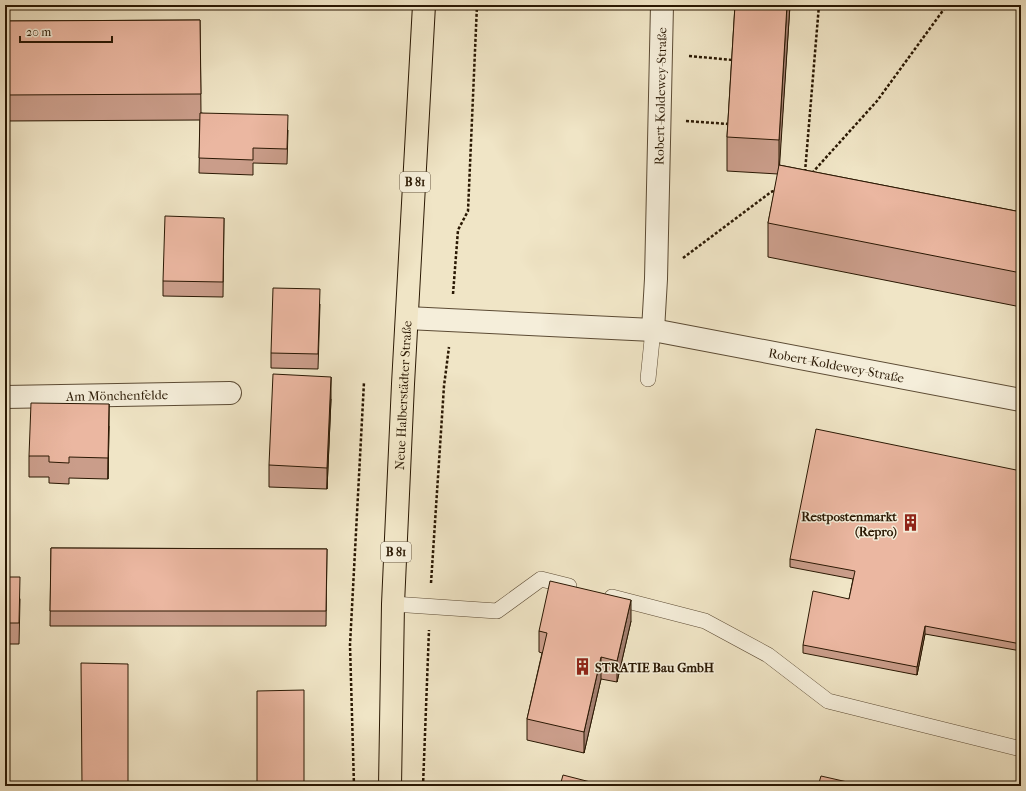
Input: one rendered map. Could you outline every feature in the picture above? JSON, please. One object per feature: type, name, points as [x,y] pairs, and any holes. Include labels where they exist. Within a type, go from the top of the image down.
[{"type":"main road","name":"Neue Halberstädter Straße","points":[[390,786],[393,604],[424,5]]},
{"type":"street","name":"Robert-Koldewey-Straße","points":[[653,330],[656,279],[662,5]]},
{"type":"street","name":"Robert-Koldewey-Straße","points":[[407,318],[653,330],[1021,400]]},
{"type":"street","name":"Am Mönchenfelde","points":[[5,397],[230,393]]},
{"type":"lane","points":[[648,379],[653,330]]},
{"type":"lane","points":[[393,604],[497,611],[541,579],[586,590]]},
{"type":"lane","points":[[601,594],[705,621],[768,655],[828,701],[1021,749]]},
{"type":"path","points":[[444,386],[452,320],[458,230],[468,211],[477,5]]},
{"type":"path","points":[[805,173],[819,5]]},
{"type":"path","points":[[810,175],[877,101],[947,5]]},
{"type":"path","points":[[662,54],[734,60]]},
{"type":"path","points":[[660,119],[730,124]]},
{"type":"path","points":[[656,279],[771,192],[778,189]]},
{"type":"path","points":[[354,786],[350,645],[364,382]]},
{"type":"building","points":[[735,5],[787,5],[779,140],[727,137]]},
{"type":"building","points":[[200,20],[201,94],[5,95],[5,21]]},
{"type":"building","points":[[200,113],[288,115],[287,149],[253,148],[253,160],[199,158]]},
{"type":"building","points":[[779,165],[1021,212],[1021,273],[768,223]]},
{"type":"building","points":[[165,216],[224,218],[223,282],[163,281]]},
{"type":"building","points":[[273,288],[320,289],[318,354],[271,353]]},
{"type":"building","points":[[273,374],[331,377],[327,468],[269,465]]},
{"type":"building","points":[[31,403],[109,404],[108,458],[69,457],[69,463],[49,462],[49,456],[29,456]]},
{"type":"building","name":"Restpostenmarkt (Repro)","points":[[816,429],[1021,471],[1021,644],[925,626],[917,667],[803,645],[813,591],[849,599],[855,571],[790,559]]},
{"type":"building","points":[[51,548],[327,549],[326,611],[50,611]]},
{"type":"building","points":[[5,577],[20,577],[19,623],[5,623]]},
{"type":"building","name":"STRATIE Bau GmbH","points":[[550,581],[631,600],[617,661],[601,657],[584,732],[527,719],[547,633],[539,631]]},
{"type":"building","points":[[81,663],[128,664],[128,786],[82,786]]},
{"type":"building","points":[[304,690],[304,786],[257,786],[257,691]]},
{"type":"building","points":[[563,775],[606,786],[560,786]]},
{"type":"building","points":[[821,776],[865,786],[818,786]]},
{"type":"place","name":"Restpostenmarkt (Repro)","points":[[910,523]]},
{"type":"place","name":"STRATIE Bau GmbH","points":[[582,667]]}]
